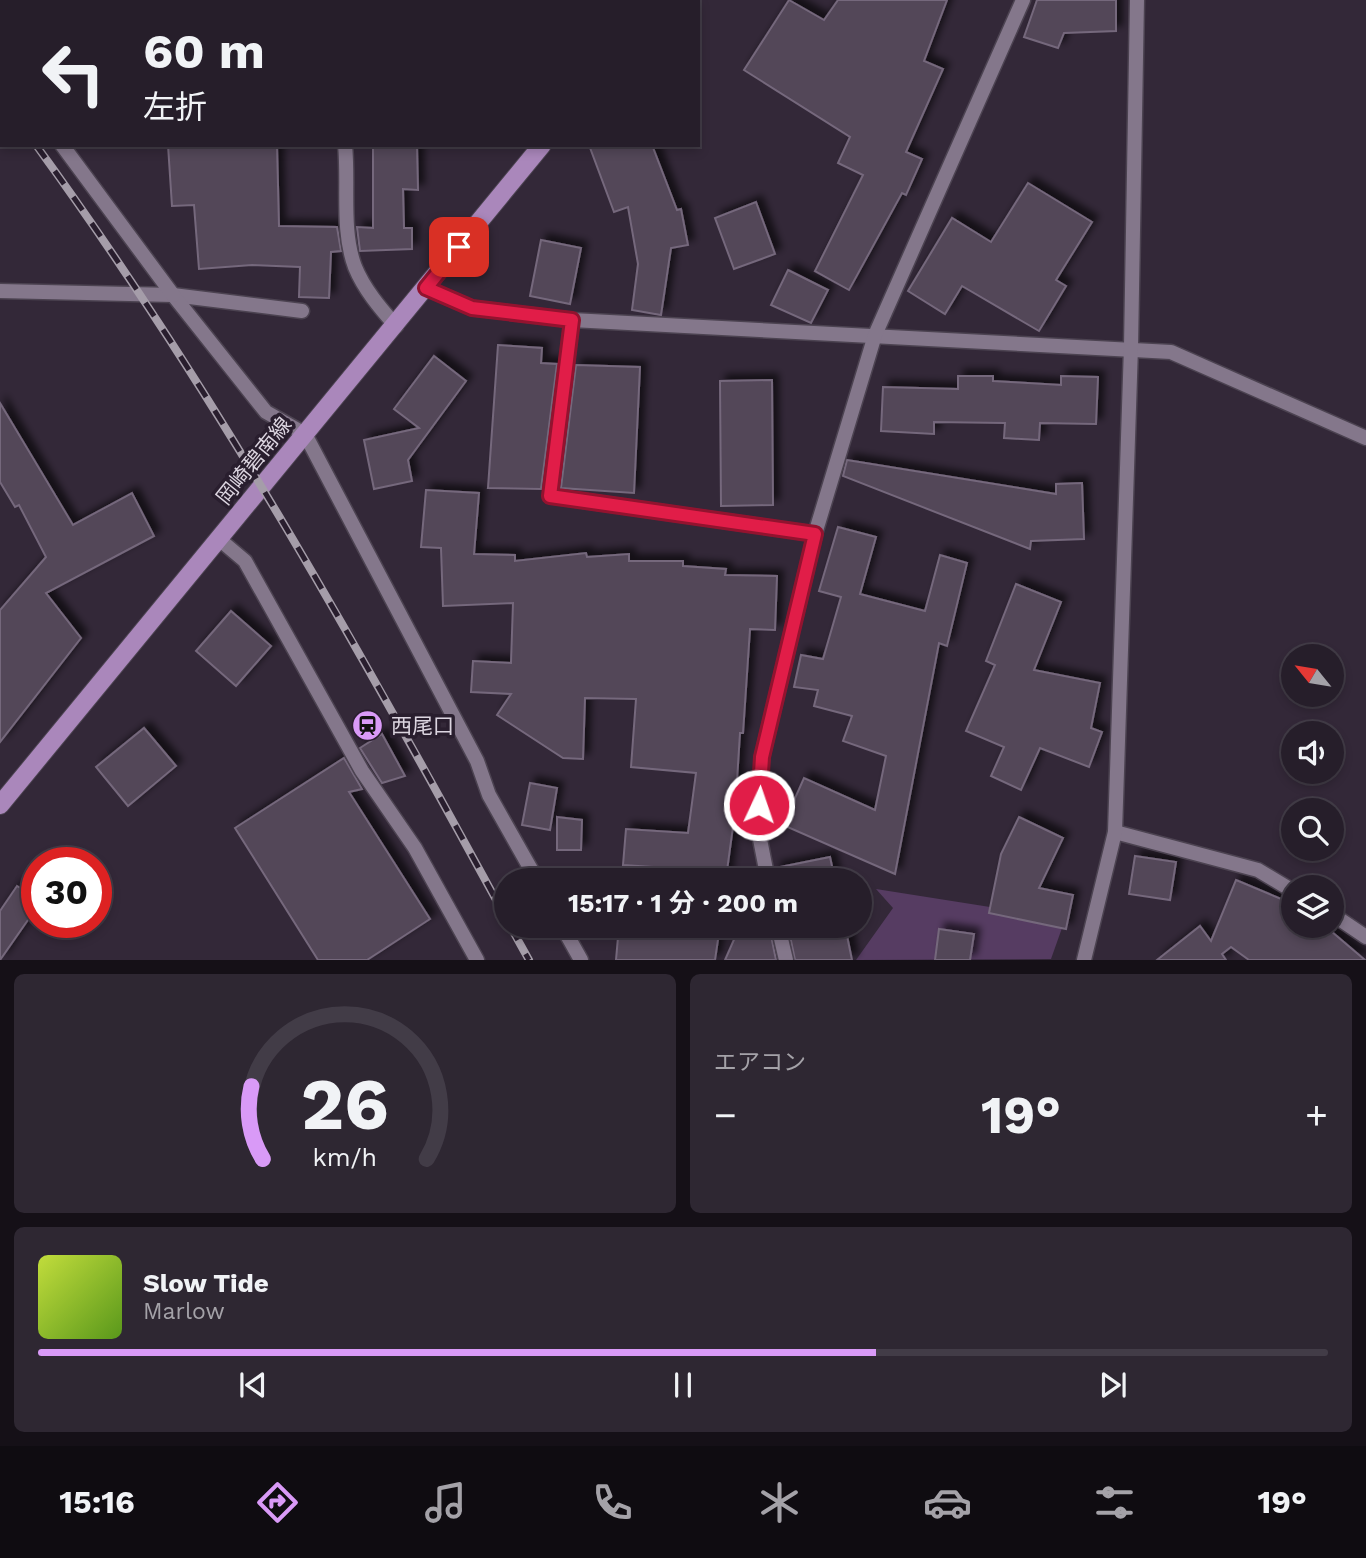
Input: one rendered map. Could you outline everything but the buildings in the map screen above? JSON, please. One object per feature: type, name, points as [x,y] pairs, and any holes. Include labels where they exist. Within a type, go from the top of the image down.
[{"type":"main road","name":"岡崎碧南線","points":[[0,805],[540,147]]},
{"type":"street","points":[[766,868],[758,829],[762,757],[815,534],[875,335],[1023,0]]},
{"type":"street","points":[[1084,960],[1115,832],[1131,347],[1137,0]]},
{"type":"street","points":[[63,147],[173,295],[266,412],[305,434],[477,761],[489,795],[530,868]]},
{"type":"street","points":[[345,147],[350,237],[355,265],[373,299],[396,326]]},
{"type":"street","points":[[426,288],[472,308],[572,320],[1131,347],[1171,352],[1366,438]]},
{"type":"street","points":[[0,291],[173,295],[302,311]]},
{"type":"street","points":[[572,320],[550,496],[815,534]]},
{"type":"street","points":[[219,539],[245,561],[362,771],[415,848],[477,960]]},
{"type":"street","points":[[1115,832],[1258,870],[1281,884]]},
{"type":"street","points":[[1344,922],[1366,937]]},
{"type":"street","points":[[569,938],[581,960]]},
{"type":"street","points":[[781,938],[786,960]]},
{"type":"shaded area","points":[[876,889],[990,907],[1062,928],[1051,959],[856,960],[893,908]]},
{"type":"railway","points":[[37,147],[164,331],[225,427],[341,621],[494,896]]},
{"type":"railway","points":[[517,938],[529,960]]},
{"type":"place","name":"西尾口","points":[[368,726]]},
{"type":"route","points":[[459,247],[426,288],[472,308],[572,320],[550,496],[815,534],[762,757],[759,805]]}]
